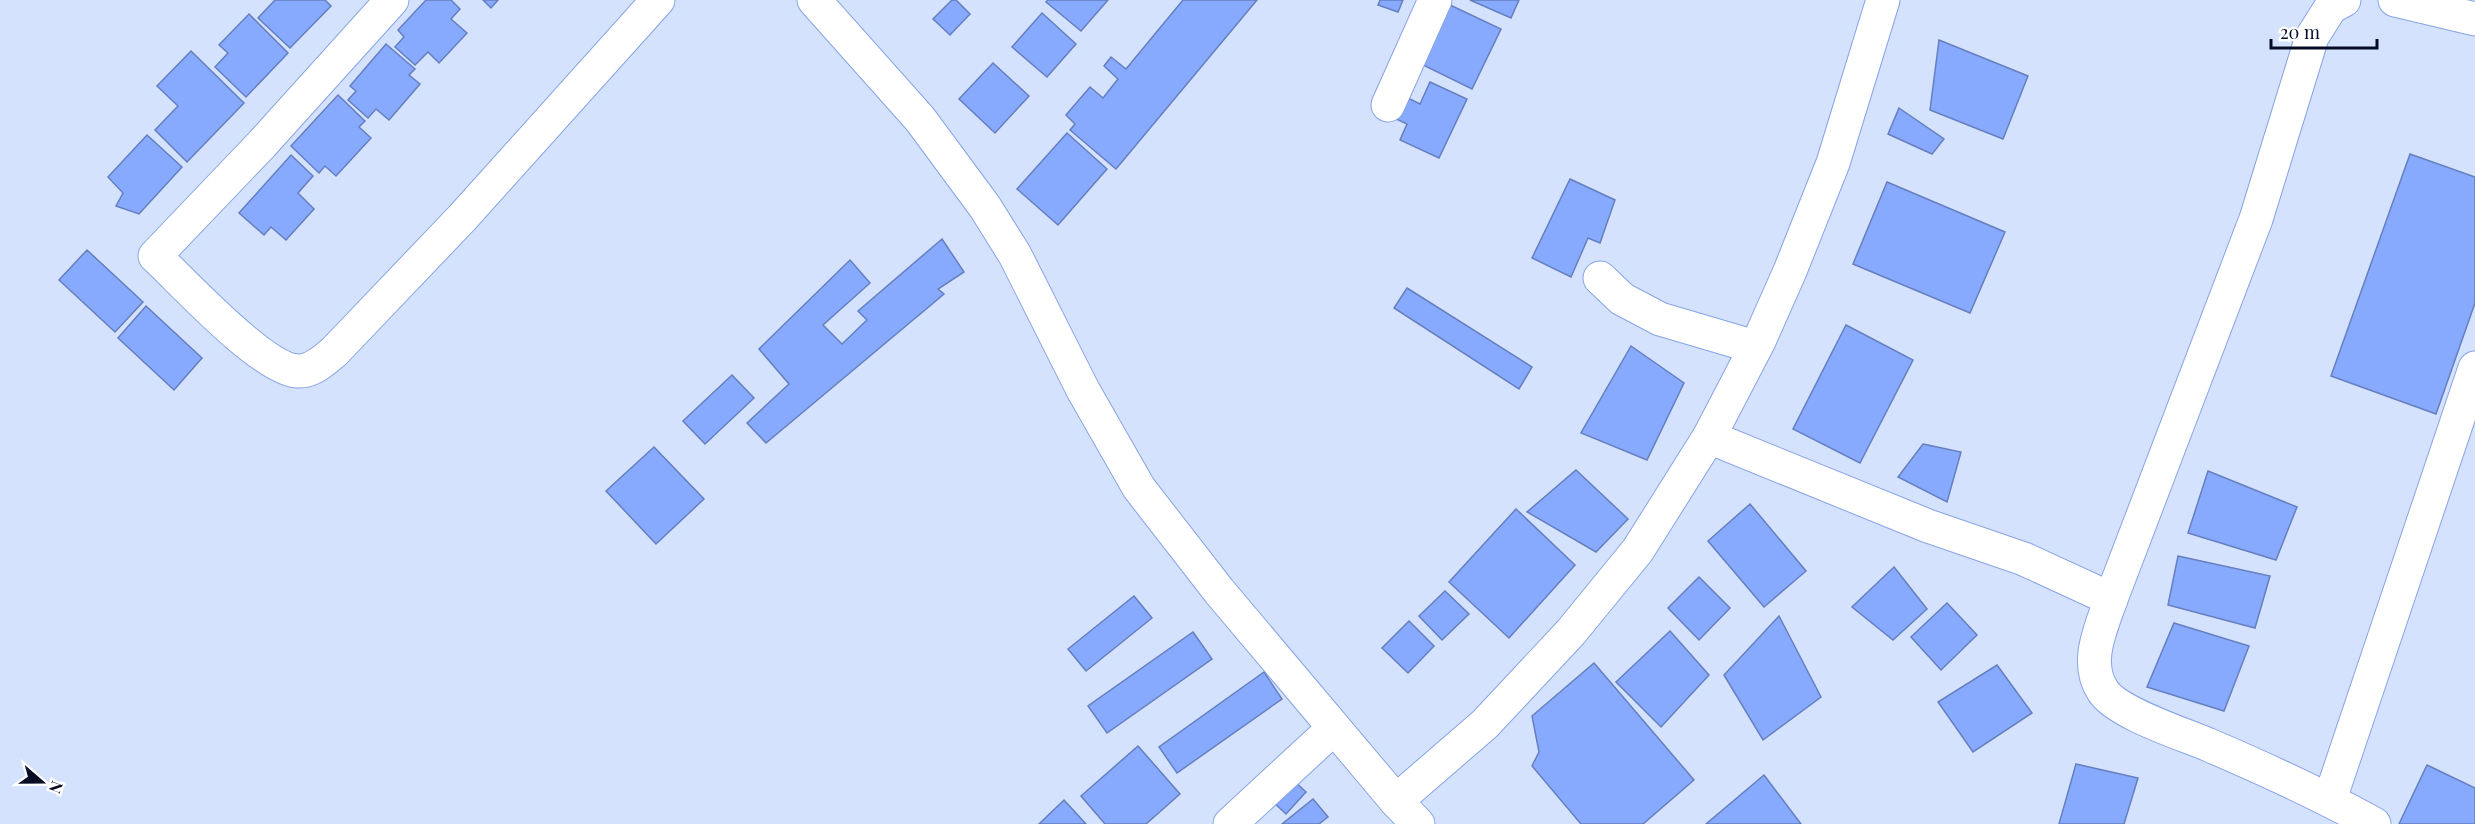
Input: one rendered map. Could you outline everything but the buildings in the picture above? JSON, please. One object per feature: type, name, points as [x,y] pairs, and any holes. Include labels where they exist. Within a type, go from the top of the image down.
[{"type":"street","points":[[392,0],[262,144],[155,256],[237,334],[267,358],[285,368],[300,371],[309,369],[334,352],[462,218],[658,0]]},
{"type":"street","points":[[814,0],[920,119],[985,207],[1015,255],[1083,390],[1139,488],[1219,591],[1418,824]]},
{"type":"street","points":[[1388,105],[1435,0]]},
{"type":"street","points":[[1396,801],[1485,724],[1571,632],[1638,550],[1709,437],[1755,348],[1833,164],[1884,0]]},
{"type":"street","points":[[2344,0],[2331,6],[2312,37],[2256,219],[2111,599],[2096,645],[2094,663],[2096,677],[2109,698],[2150,720],[2330,799],[2374,824]]},
{"type":"street","points":[[2395,0],[2475,19]]},
{"type":"street","points":[[1600,278],[1622,299],[1660,319],[1755,348]]},
{"type":"street","points":[[2330,799],[2475,368]]},
{"type":"street","points":[[1709,437],[1928,526],[2024,559],[2111,599]]},
{"type":"street","points":[[1230,824],[1334,728]]}]
